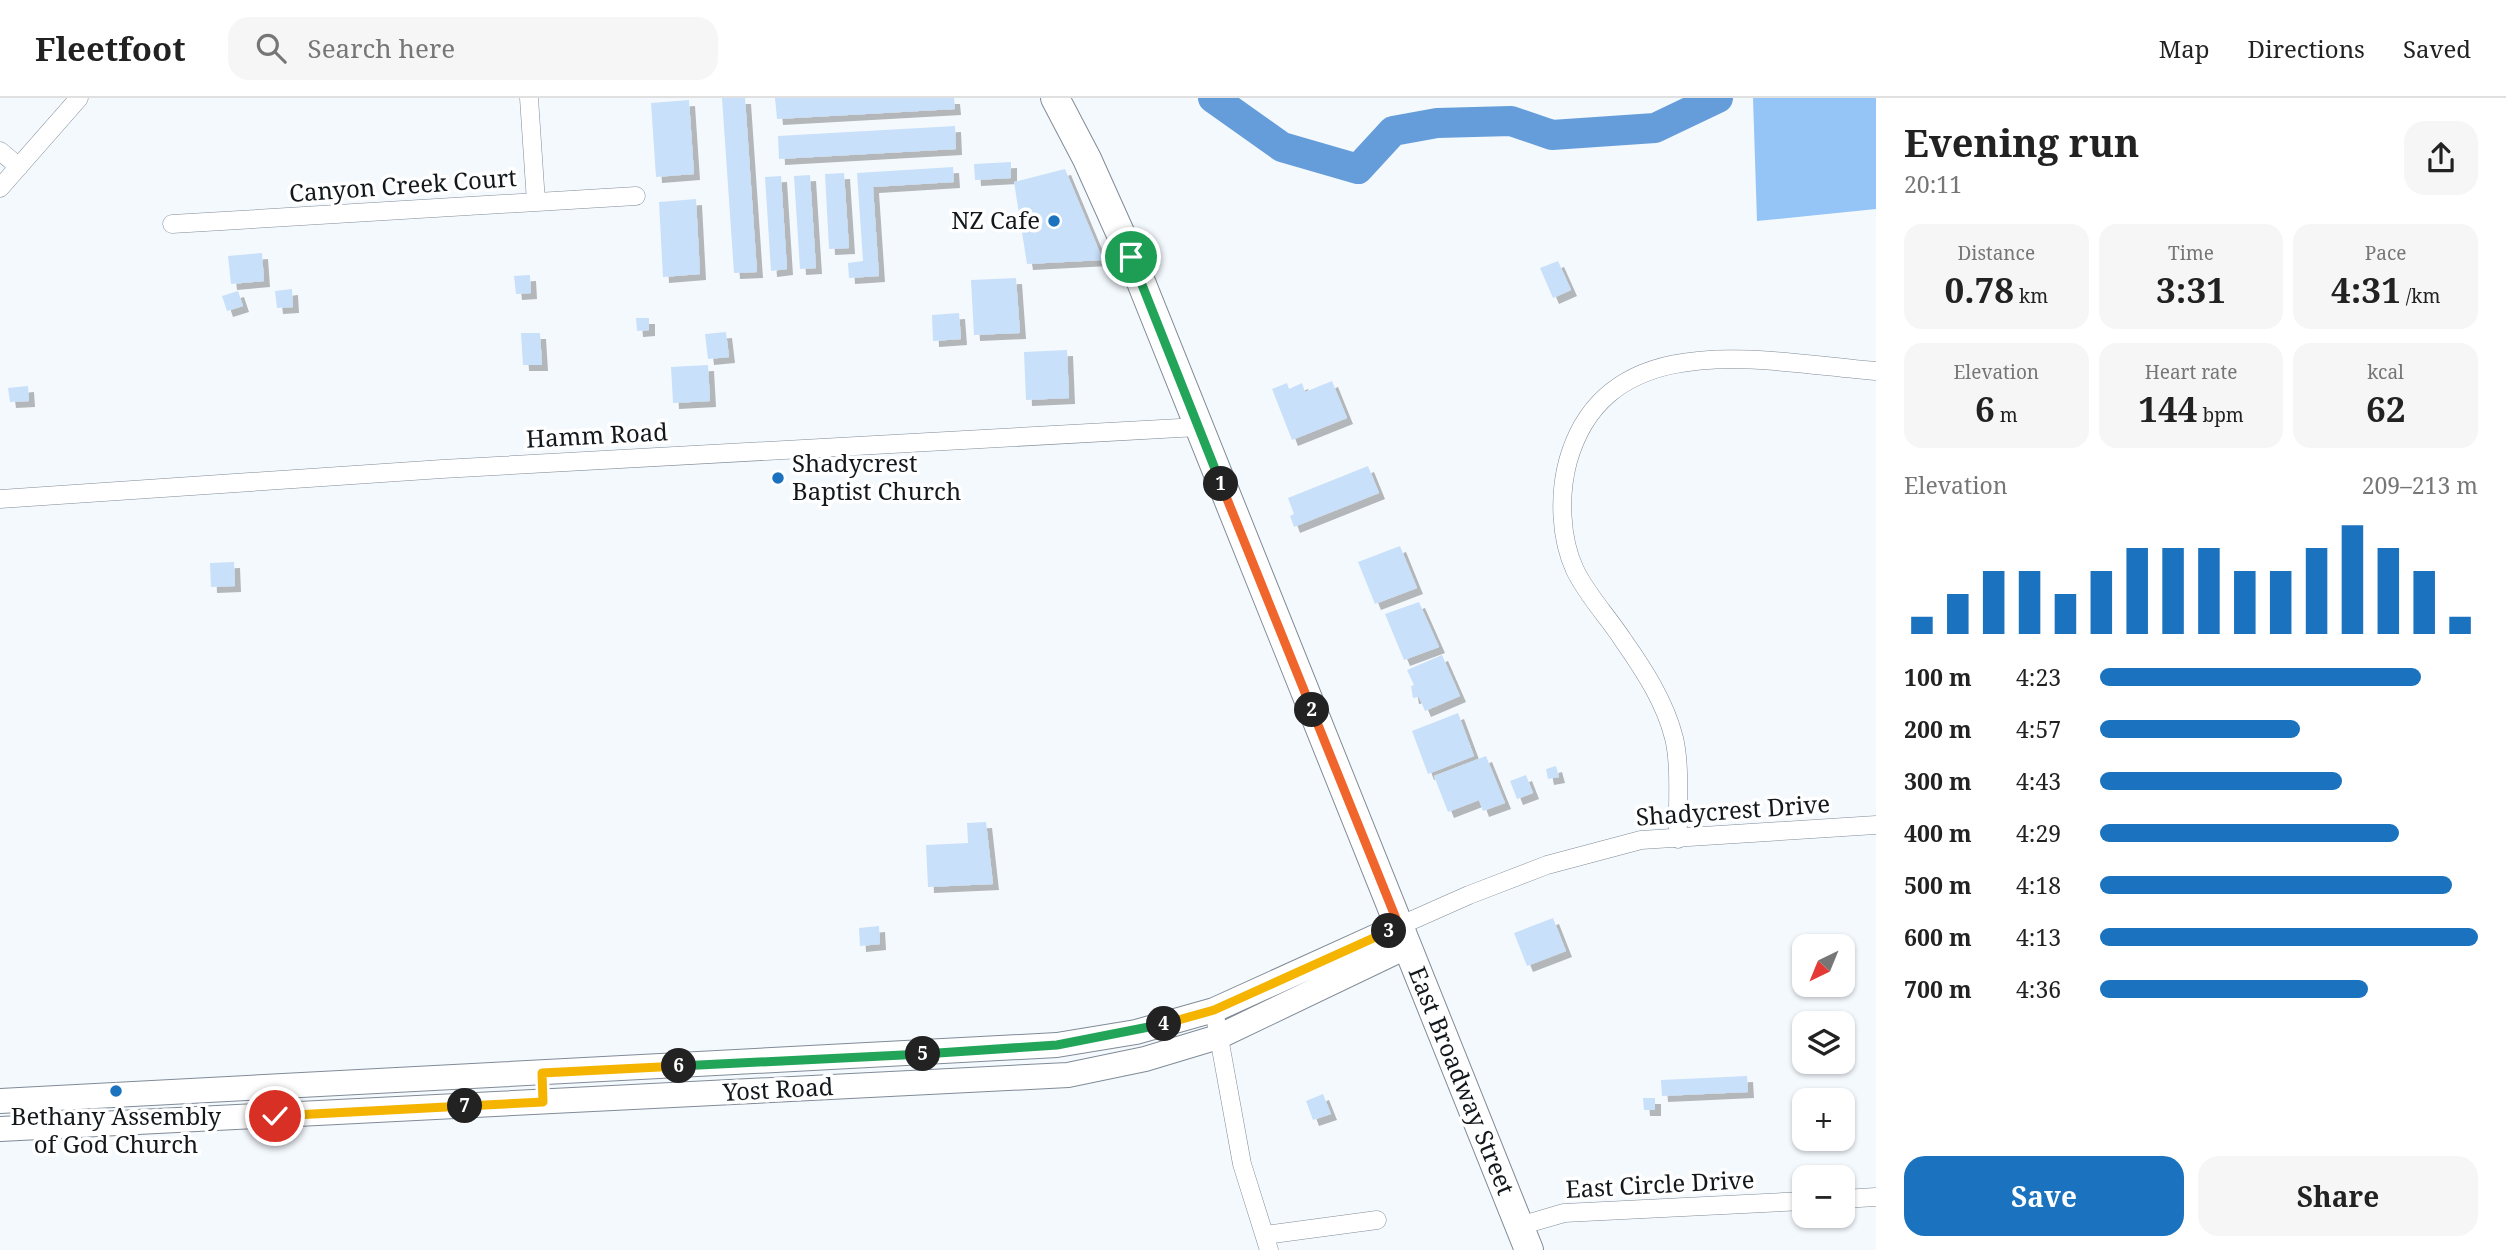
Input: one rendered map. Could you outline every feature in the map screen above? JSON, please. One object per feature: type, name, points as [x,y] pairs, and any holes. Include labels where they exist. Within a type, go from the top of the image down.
[{"type":"main road","name":"East Broadway Street","points":[[1055,98],[1087,159],[1129,252],[1524,1238]]},
{"type":"main road","name":"Yost Road","points":[[0,1101],[1057,1045],[1104,1037],[1214,1010],[1402,937]]},
{"type":"main road","name":"Yost Road","points":[[0,1129],[1068,1075],[1218,1037],[1402,937]]},
{"type":"main road","points":[[1104,1037],[1107,1067]]},
{"type":"main road","points":[[852,1057],[853,1086]]},
{"type":"main road","points":[[542,1073],[543,1102]]},
{"type":"street","points":[[0,188],[79,98]]},
{"type":"street","points":[[529,98],[536,202]]},
{"type":"street","points":[[0,151],[19,167]]},
{"type":"street","name":"Canyon Creek Court","points":[[172,224],[636,196]]},
{"type":"street","points":[[1678,839],[1675,740],[1662,703],[1575,570],[1564,533],[1564,478],[1573,445],[1593,412],[1609,393],[1661,365],[1691,359],[1876,371]]},
{"type":"street","name":"Hamm Road","points":[[0,499],[430,470],[1198,427]]},
{"type":"street","name":"Shadycrest Drive","points":[[1402,937],[1469,895],[1583,854],[1641,840],[1876,825]]},
{"type":"street","points":[[1214,1010],[1242,1164],[1267,1243],[1377,1220]]},
{"type":"street","points":[[1855,1199],[1876,1198]]},
{"type":"street","name":"East Circle Drive","points":[[1524,1238],[1564,1213],[1792,1202]]},
{"type":"shaded area","points":[[1753,98],[1876,98],[1876,209],[1757,221]]},
{"type":"building","points":[[722,98],[745,98],[757,272],[734,273]]},
{"type":"building","points":[[775,98],[954,98],[955,109],[777,119]]},
{"type":"building","points":[[689,100],[694,174],[656,177],[651,103]]},
{"type":"building","points":[[955,126],[956,149],[779,159],[778,136]]},
{"type":"building","points":[[1011,162],[1011,178],[975,180],[974,164]]},
{"type":"building","points":[[953,167],[954,182],[873,187],[879,276],[849,278],[848,263],[863,261],[857,173]]},
{"type":"building","name":"NZ Cafe","points":[[1065,169],[1103,260],[1027,264],[1014,182]]},
{"type":"building","points":[[844,173],[849,248],[829,249],[825,174]]},
{"type":"building","points":[[810,175],[816,268],[800,269],[794,176]]},
{"type":"building","points":[[781,176],[787,269],[771,271],[765,177]]},
{"type":"building","points":[[696,199],[700,274],[663,277],[659,202]]},
{"type":"building","points":[[262,253],[264,281],[231,284],[228,256]]},
{"type":"building","points":[[1558,261],[1571,290],[1553,298],[1540,268]]},
{"type":"building","points":[[530,275],[531,293],[516,294],[514,276]]},
{"type":"building","points":[[1016,278],[1020,333],[974,335],[971,280]]},
{"type":"building","points":[[292,289],[293,307],[277,308],[275,291]]},
{"type":"building","points":[[238,291],[243,306],[227,311],[222,296]]},
{"type":"building","points":[[959,313],[961,339],[933,341],[932,315]]},
{"type":"building","points":[[636,318],[649,318],[649,330],[637,331]]},
{"type":"building","points":[[726,332],[729,357],[708,359],[705,334]]},
{"type":"building","points":[[521,333],[540,333],[542,365],[523,365]]},
{"type":"building","points":[[1067,350],[1069,398],[1026,400],[1024,352]]},
{"type":"building","points":[[708,365],[710,401],[673,403],[671,367]]},
{"type":"building","points":[[1332,381],[1347,418],[1292,440],[1272,389],[1287,383],[1289,389],[1302,383],[1305,392]]},
{"type":"building","points":[[28,386],[29,401],[10,402],[8,388]]},
{"type":"building","points":[[1368,466],[1379,493],[1294,527],[1290,516],[1294,514],[1288,498]]},
{"type":"building","points":[[1400,546],[1417,588],[1375,604],[1358,562]]},
{"type":"building","points":[[234,562],[235,586],[211,587],[210,563]]},
{"type":"building","points":[[1419,602],[1439,647],[1404,660],[1385,614]]},
{"type":"building","points":[[1442,655],[1460,696],[1425,711],[1419,697],[1413,698],[1411,686],[1414,685],[1407,670]]},
{"type":"building","points":[[1458,713],[1474,756],[1428,774],[1412,731]]},
{"type":"building","points":[[1486,756],[1505,803],[1483,811],[1479,800],[1448,812],[1434,776]]},
{"type":"building","points":[[1556,766],[1559,777],[1548,779],[1546,769]]},
{"type":"building","points":[[1526,775],[1533,793],[1517,799],[1510,781]]},
{"type":"building","points":[[986,822],[993,884],[928,887],[926,845],[968,843],[967,823]]},
{"type":"building","points":[[1553,918],[1566,951],[1527,966],[1514,933]]},
{"type":"building","points":[[879,926],[880,944],[860,946],[859,928]]},
{"type":"building","points":[[1747,1076],[1748,1092],[1662,1096],[1661,1080]]},
{"type":"building","points":[[1323,1094],[1331,1114],[1313,1120],[1306,1101]]},
{"type":"building","points":[[1643,1098],[1655,1098],[1655,1110],[1644,1110]]},
{"type":"waterway","points":[[1213,98],[1282,147],[1358,169],[1393,131],[1437,123],[1511,121],[1552,135],[1655,128],[1718,98]]},
{"type":"place","name":"NZ Cafe","points":[[1054,221]]},
{"type":"place","name":"Shadycrest Baptist Church","points":[[778,478]]},
{"type":"place","name":"Bethany Assembly of God Church","points":[[116,1091]]},
{"type":"route","points":[[275,1116],[543,1102],[542,1073],[1057,1045],[1136,1032],[1214,1010],[1399,926],[1131,257]]}]
